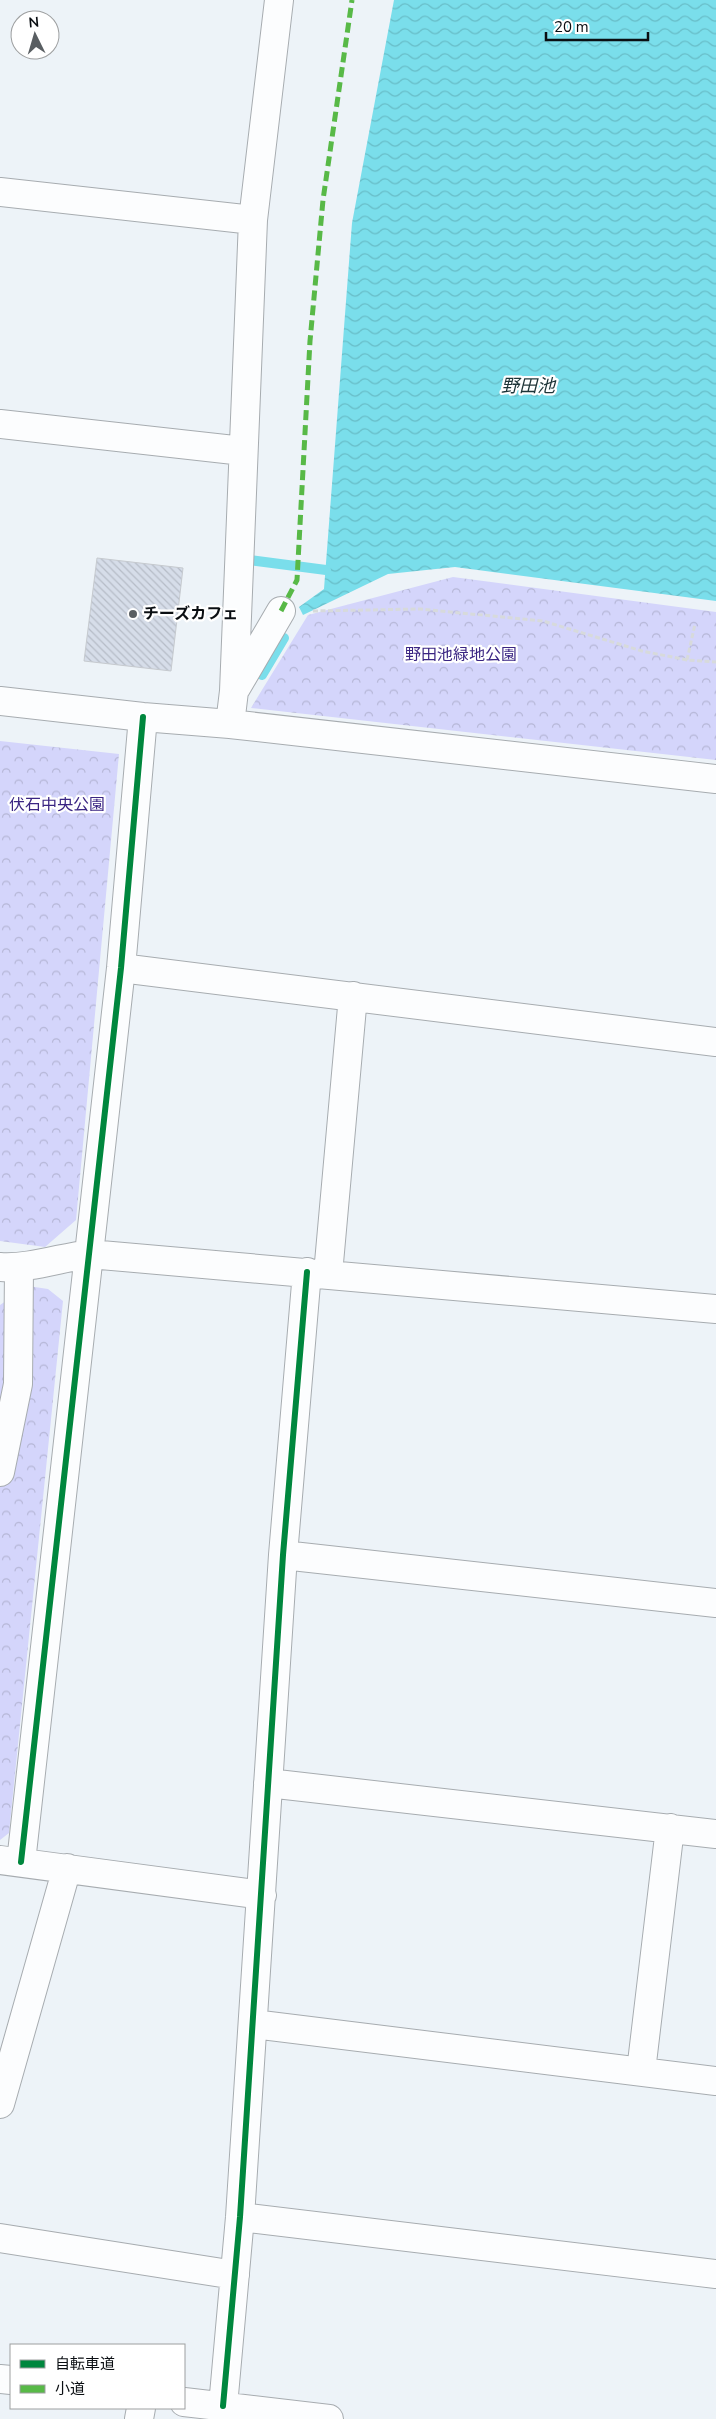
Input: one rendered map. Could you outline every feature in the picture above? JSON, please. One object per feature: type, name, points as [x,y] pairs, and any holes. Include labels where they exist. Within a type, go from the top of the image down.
[{"type":"street","points":[[230,724],[234,691],[253,220],[279,0]]},
{"type":"street","points":[[0,192],[253,220]]},
{"type":"street","points":[[0,424],[243,451]]},
{"type":"street","points":[[234,691],[281,611]]},
{"type":"street","points":[[0,701],[143,717],[230,724],[716,779]]},
{"type":"street","points":[[143,717],[121,968],[89,1254],[10,1861],[262,1895]]},
{"type":"street","points":[[121,968],[716,1042]]},
{"type":"street","points":[[224,2406],[240,2217],[283,1555],[353,996]]},
{"type":"street","points":[[0,1472],[18,1384],[10,1267],[89,1254],[716,1309]]},
{"type":"street","points":[[283,1555],[716,1603]]},
{"type":"street","points":[[268,1783],[716,1834]]},
{"type":"street","points":[[641,2071],[670,1828]]},
{"type":"street","points":[[0,2104],[67,1868]]},
{"type":"street","points":[[253,2024],[716,2081]]},
{"type":"street","points":[[240,2217],[716,2274]]},
{"type":"street","points":[[0,2238],[235,2275]]},
{"type":"street","points":[[185,2402],[329,2419]]},
{"type":"path","points":[[281,611],[420,609],[543,621],[642,651],[688,660],[716,662]]},
{"type":"path","points":[[688,660],[695,624]]},
{"type":"green space","name":"野田池緑地公園","points":[[453,577],[716,612],[716,760],[251,708],[308,615]]},
{"type":"green space","name":"伏石中央公園","points":[[0,741],[119,754],[76,1220],[45,1247],[0,1241]]},
{"type":"green space","points":[[28,1286],[48,1289],[63,1301],[9,1833],[0,1840],[0,1305]]},
{"type":"water","name":"野田池","points":[[394,0],[716,0],[716,601],[455,567],[388,574],[303,615],[299,607],[324,589],[352,223]]},
{"type":"building","name":"チーズカフェ","points":[[97,558],[183,568],[171,671],[84,661]]},
{"type":"waterway","points":[[249,560],[326,570]]},
{"type":"waterway","points":[[262,675],[284,638]]},
{"type":"marked path","points":[[281,611],[297,580],[310,341],[323,200],[352,0]]},
{"type":"cycle path","points":[[21,1862],[121,968],[143,717]]},
{"type":"cycle path","points":[[223,2406],[240,2217],[283,1555],[307,1272]]},
{"type":"place","name":"チーズカフェ","points":[[133,614]]}]
